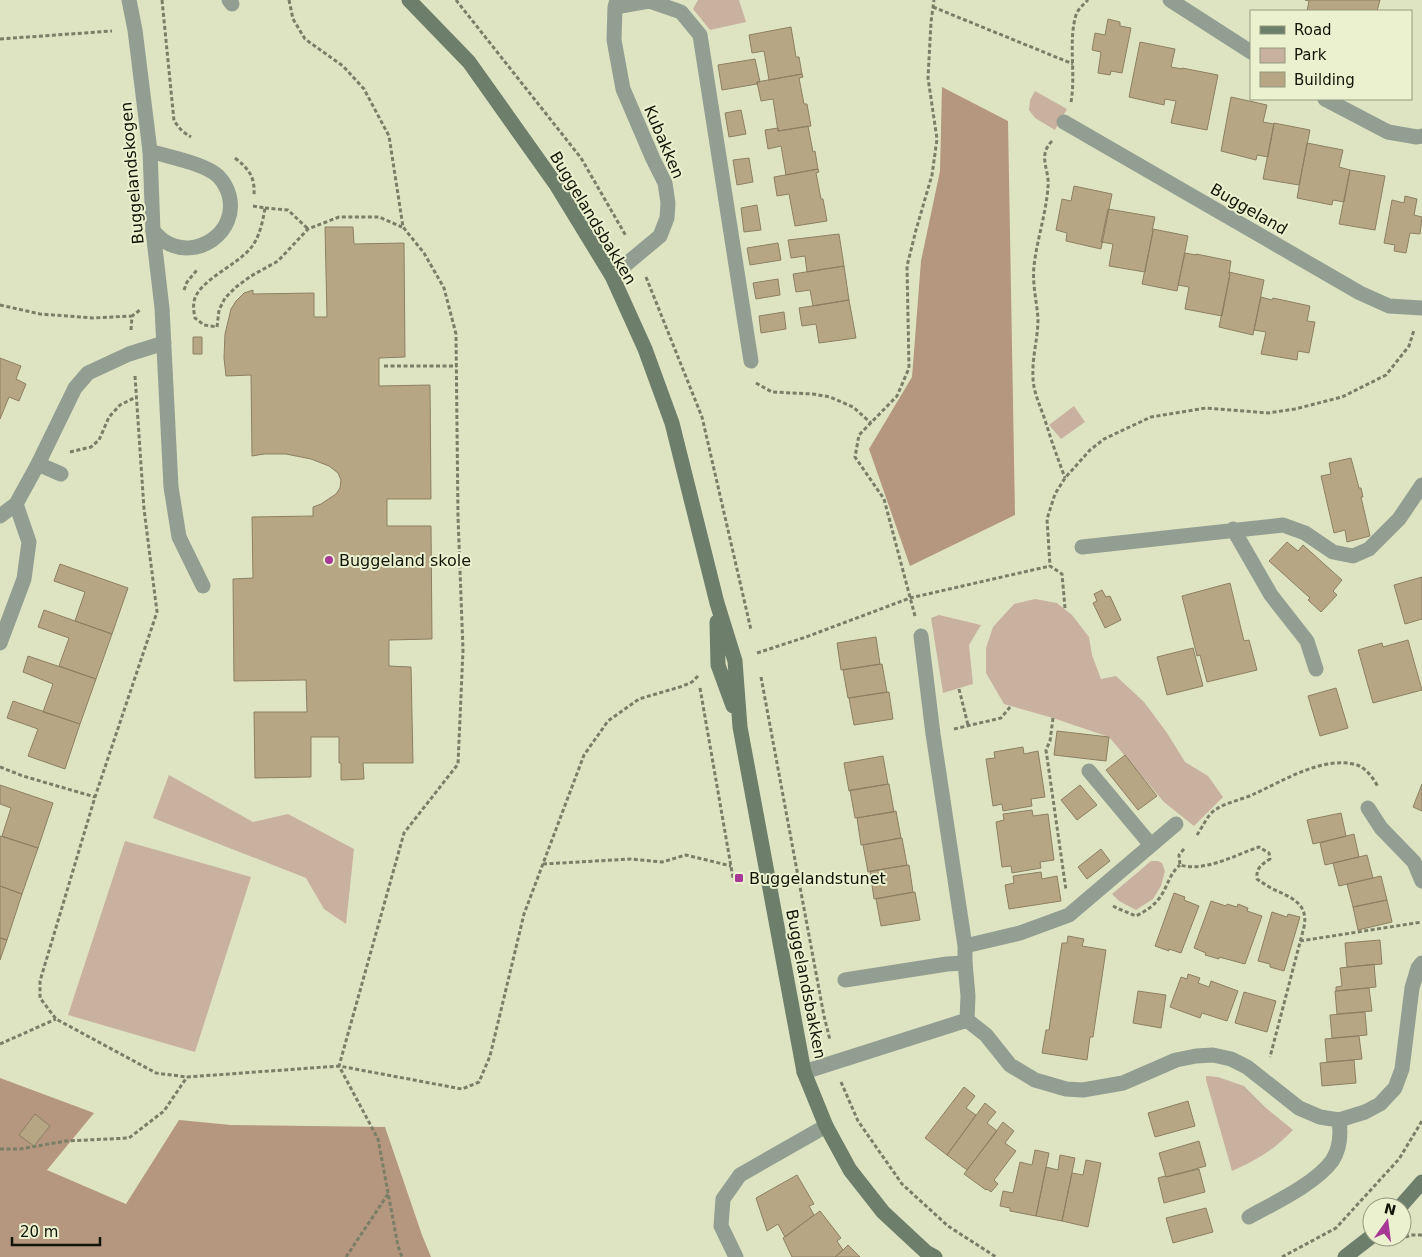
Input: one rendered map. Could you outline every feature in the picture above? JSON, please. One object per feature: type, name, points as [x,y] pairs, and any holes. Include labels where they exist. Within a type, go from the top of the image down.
[{"type":"street","name":"Buggelandskogen","points":[[129,0],[135,30],[150,151],[154,231],[162,308],[171,487],[179,537],[203,586]]},
{"type":"street","name":"Buggelandsbakken","points":[[409,0],[469,62],[556,186],[612,276],[645,349],[672,423],[716,603],[718,665],[740,727],[804,1072],[826,1126],[850,1170],[883,1212],[926,1252],[934,1257]]},
{"type":"street","points":[[1170,0],[1250,51]]},
{"type":"street","points":[[616,4],[649,2],[681,12],[700,35],[751,361]]},
{"type":"street","name":"Kubakken","points":[[612,276],[660,236],[666,218],[668,202],[666,183],[653,159],[623,89],[614,40],[616,4]]},
{"type":"street","points":[[1326,100],[1388,132],[1417,137],[1422,136]]},
{"type":"street","name":"Buggeland","points":[[1064,122],[1360,293],[1389,306],[1421,308]]},
{"type":"street","points":[[150,151],[207,168],[218,176],[226,188],[230,201],[230,215],[225,228],[216,239],[204,246],[190,249],[176,247],[164,241],[154,231]]},
{"type":"street","points":[[0,516],[16,504],[38,464],[74,388],[88,373],[133,352],[164,343]]},
{"type":"street","points":[[38,464],[61,474]]},
{"type":"street","points":[[1082,547],[1283,525],[1305,533],[1333,552],[1353,556],[1369,549],[1399,519],[1422,485]]},
{"type":"street","points":[[0,643],[24,580],[29,542],[16,504]]},
{"type":"street","points":[[1233,529],[1271,595],[1307,641],[1316,669]]},
{"type":"street","points":[[921,636],[933,734],[965,946],[968,996],[967,1020]]},
{"type":"street","points":[[1089,770],[1151,845]]},
{"type":"street","points":[[1368,808],[1381,828],[1414,862],[1422,881]]},
{"type":"street","points":[[965,946],[1020,933],[1069,915],[1176,824]]},
{"type":"street","points":[[845,980],[947,964],[965,963]]},
{"type":"street","points":[[967,1020],[986,1036],[1010,1065],[1035,1080],[1066,1089],[1083,1090],[1123,1083],[1176,1060],[1213,1055],[1231,1059],[1247,1067],[1299,1108],[1320,1117],[1340,1120],[1365,1112],[1380,1104],[1395,1088],[1402,1069],[1412,988],[1418,968],[1422,963]]},
{"type":"street","points":[[804,1072],[967,1020]]},
{"type":"street","points":[[1249,1217],[1286,1197],[1324,1169],[1332,1160],[1337,1149],[1341,1132],[1340,1120]]},
{"type":"street","points":[[736,1257],[721,1226],[723,1199],[740,1175],[826,1126]]},
{"type":"street","points":[[1345,1257],[1362,1244]]},
{"type":"path","points":[[289,0],[293,19],[305,38],[344,66],[364,89],[389,136],[403,227]]},
{"type":"path","points":[[921,636],[884,499],[855,457],[859,435],[897,396],[909,368],[907,266],[932,175],[936,139],[928,78],[934,0]]},
{"type":"path","points":[[1065,478],[1036,397],[1033,377],[1038,320],[1034,268],[1037,241],[1044,220],[1048,187],[1048,175],[1044,162],[1045,154],[1047,146],[1056,137],[1069,113],[1073,91],[1072,42],[1076,16],[1079,9],[1088,0]]},
{"type":"path","points":[[933,7],[1073,64]]},
{"type":"path","points":[[0,39],[135,30]]},
{"type":"path","points":[[253,206],[288,210],[308,229]]},
{"type":"path","points":[[264,208],[262,221],[253,246],[211,279],[199,291],[194,301],[194,318],[204,325],[217,328],[219,310],[225,298],[251,276],[278,261],[308,229],[339,217],[379,216],[403,227],[424,253],[444,288],[456,334],[458,517],[463,650],[458,764],[404,833],[339,1066],[378,1139],[398,1246],[402,1257]]},
{"type":"path","points":[[0,305],[40,314],[92,318],[132,316],[142,308],[162,308]]},
{"type":"path","points":[[1050,566],[1047,519],[1055,494],[1065,478],[1090,450],[1104,439],[1151,417],[1206,408],[1268,413],[1295,409],[1342,397],[1386,375],[1409,346],[1421,308]]},
{"type":"path","points":[[132,316],[131,326],[144,509],[157,612],[96,797],[40,981],[40,998],[56,1019],[156,1073],[187,1077],[339,1066],[462,1089],[479,1082],[490,1056],[524,914],[584,755],[608,721],[639,699],[683,686],[692,682],[703,672]]},
{"type":"path","points":[[751,361],[754,382],[772,392],[813,394],[830,397],[853,407],[871,423]]},
{"type":"path","points":[[384,366],[457,366]]},
{"type":"path","points":[[64,454],[91,447],[99,440],[109,417],[114,411],[120,405],[136,397]]},
{"type":"path","points":[[756,653],[806,637],[910,598],[1050,566],[1062,574],[1064,608]]},
{"type":"path","points":[[698,676],[733,878]]},
{"type":"path","points":[[959,689],[968,725]]},
{"type":"path","points":[[933,734],[1001,718],[1011,706]]},
{"type":"path","points":[[1053,718],[1050,741],[1046,750],[1069,915]]},
{"type":"path","points":[[0,767],[96,797]]},
{"type":"path","points":[[1192,839],[1198,834],[1213,810],[1314,768]]},
{"type":"path","points":[[1180,865],[1179,856],[1187,844]]},
{"type":"path","points":[[1180,865],[1189,868],[1214,863],[1259,847],[1269,853],[1270,859],[1259,867],[1256,879],[1270,888],[1286,894],[1298,903],[1303,910],[1306,918],[1264,1080]]},
{"type":"path","points":[[543,864],[630,859],[662,862],[686,855],[731,866]]},
{"type":"path","points":[[1094,892],[1119,909],[1136,916],[1148,910],[1161,897],[1174,870],[1180,865]]},
{"type":"path","points":[[1300,941],[1422,922]]},
{"type":"path","points":[[0,1044],[56,1019]]},
{"type":"path","points":[[835,1063],[844,1090],[858,1121],[902,1184],[948,1226],[996,1257]]},
{"type":"path","points":[[0,1148],[20,1149],[66,1142],[129,1138],[164,1111],[187,1077]]},
{"type":"path","points":[[1282,1257],[1336,1228],[1399,1159],[1422,1121]]},
{"type":"path","points":[[346,1257],[388,1194]]},
{"type":"green space","points":[[698,0],[739,0],[746,22],[710,30],[693,9]]},
{"type":"green space","points":[[1035,91],[1067,109],[1055,130],[1035,118],[1029,110],[1030,100]]},
{"type":"green space","points":[[1074,406],[1085,422],[1061,439],[1049,425]]},
{"type":"green space","points":[[1035,599],[1057,603],[1072,615],[1089,637],[1092,655],[1101,679],[1116,676],[1144,702],[1185,762],[1208,776],[1223,797],[1194,826],[1164,802],[1109,737],[1004,704],[986,673],[986,648],[993,627],[1014,604]]},
{"type":"green space","points":[[939,615],[981,625],[969,645],[973,684],[943,693],[931,618]]},
{"type":"green space","points":[[169,775],[253,822],[288,814],[354,849],[346,924],[324,909],[306,878],[153,818]]},
{"type":"green space","points":[[125,841],[251,877],[195,1052],[68,1015]]},
{"type":"green space","points":[[1151,861],[1162,863],[1165,871],[1161,886],[1153,899],[1136,910],[1119,901],[1112,894]]},
{"type":"green space","points":[[1206,1076],[1218,1077],[1244,1086],[1266,1108],[1293,1130],[1265,1154],[1232,1171]]},
{"type":"shaded area","points":[[942,87],[1008,121],[1015,515],[910,566],[869,449],[912,377],[921,261],[940,171]]},
{"type":"shaded area","points":[[0,1078],[94,1113],[47,1170],[126,1204],[179,1120],[231,1125],[385,1127],[431,1257],[0,1257]]},
{"type":"building","points":[[1305,0],[1380,0],[1377,10],[1307,10],[1309,1]]},
{"type":"building","points":[[1108,19],[1120,22],[1120,26],[1131,28],[1122,73],[1111,71],[1110,75],[1098,73],[1101,52],[1092,50],[1095,33],[1105,35]]},
{"type":"building","points":[[791,27],[796,57],[799,57],[802,74],[769,80],[764,51],[752,53],[749,35]]},
{"type":"building","points":[[1140,42],[1175,49],[1171,67],[1218,75],[1207,130],[1171,123],[1176,101],[1165,99],[1164,105],[1129,97]]},
{"type":"building","points":[[755,59],[760,82],[722,90],[718,65]]},
{"type":"building","points":[[802,74],[803,77],[799,78],[811,126],[778,131],[773,99],[761,101],[757,82]]},
{"type":"building","points":[[1231,97],[1267,105],[1263,122],[1274,124],[1268,157],[1257,155],[1256,160],[1221,151]]},
{"type":"building","points":[[741,110],[746,134],[729,137],[725,113]]},
{"type":"building","points":[[1274,123],[1310,130],[1299,185],[1263,179]]},
{"type":"building","points":[[808,126],[818,169],[786,175],[781,146],[768,149],[765,130],[778,128],[778,131]]},
{"type":"building","points":[[1307,143],[1343,150],[1339,167],[1350,170],[1344,202],[1333,200],[1332,205],[1297,198]]},
{"type":"building","points":[[749,158],[753,182],[737,185],[733,160]]},
{"type":"building","points":[[818,169],[819,172],[816,173],[827,221],[795,226],[789,194],[777,196],[774,177]]},
{"type":"building","points":[[1350,170],[1385,176],[1375,230],[1339,224]]},
{"type":"building","points":[[1074,186],[1112,194],[1101,249],[1066,241],[1067,233],[1056,230],[1062,199],[1071,201]]},
{"type":"building","points":[[1405,196],[1417,199],[1414,215],[1422,217],[1420,234],[1410,233],[1406,253],[1394,251],[1395,245],[1384,243],[1392,200],[1404,203]]},
{"type":"building","points":[[757,205],[761,230],[744,232],[741,208]]},
{"type":"building","points":[[1108,209],[1155,217],[1145,272],[1109,266],[1113,244],[1101,242]]},
{"type":"building","points":[[325,227],[353,227],[354,244],[404,243],[405,357],[379,358],[379,386],[430,385],[431,499],[387,499],[387,526],[431,526],[432,639],[389,640],[389,666],[411,667],[413,763],[363,763],[364,779],[341,780],[339,737],[311,737],[311,777],[255,778],[254,712],[307,712],[306,680],[234,681],[233,579],[253,578],[252,517],[313,516],[313,507],[336,494],[340,488],[341,480],[338,473],[329,466],[311,459],[286,454],[252,456],[251,375],[226,376],[224,358],[225,334],[231,309],[236,301],[244,293],[253,290],[253,294],[314,293],[314,317],[327,317]]},
{"type":"building","points":[[1153,229],[1188,236],[1177,291],[1142,284]]},
{"type":"building","points":[[839,234],[844,266],[807,272],[805,256],[791,258],[788,240]]},
{"type":"building","points":[[778,243],[781,260],[750,265],[747,248]]},
{"type":"building","points":[[1185,253],[1231,261],[1222,316],[1185,309],[1189,287],[1178,285]]},
{"type":"building","points":[[844,266],[849,300],[813,306],[810,290],[796,292],[793,274]]},
{"type":"building","points":[[1229,272],[1264,280],[1253,335],[1219,327]]},
{"type":"building","points":[[778,279],[780,295],[756,299],[753,283]]},
{"type":"building","points":[[1261,297],[1310,306],[1307,321],[1315,322],[1309,353],[1298,351],[1297,360],[1261,354],[1266,332],[1254,330]]},
{"type":"building","points":[[849,300],[856,338],[819,343],[816,324],[802,326],[799,308]]},
{"type":"building","points":[[784,312],[786,329],[761,333],[759,316]]},
{"type":"building","points":[[193,337],[202,337],[202,354],[193,354]]},
{"type":"building","points":[[0,358],[21,366],[16,379],[26,384],[19,401],[9,397],[0,419]]},
{"type":"building","points":[[1351,458],[1359,488],[1361,488],[1363,497],[1361,497],[1370,536],[1347,542],[1345,530],[1334,533],[1321,476],[1331,474],[1329,463]]},
{"type":"building","points":[[1287,542],[1298,551],[1303,545],[1342,580],[1333,591],[1337,595],[1321,612],[1308,600],[1310,598],[1269,561]]},
{"type":"building","points":[[60,564],[128,588],[112,634],[75,621],[85,592],[54,581]]},
{"type":"building","points":[[1422,577],[1422,619],[1405,624],[1394,585]]},
{"type":"building","points":[[1230,583],[1244,641],[1249,640],[1257,670],[1207,682],[1200,655],[1197,656],[1182,596]]},
{"type":"building","points":[[1102,590],[1106,597],[1110,596],[1121,620],[1105,628],[1093,603],[1097,601],[1094,594]]},
{"type":"building","points":[[44,610],[112,634],[96,679],[59,666],[69,638],[38,627]]},
{"type":"building","points":[[876,637],[880,664],[841,670],[837,643]]},
{"type":"building","points":[[1408,640],[1422,690],[1373,703],[1358,650],[1382,643],[1383,647]]},
{"type":"building","points":[[1193,648],[1203,686],[1167,695],[1157,657]]},
{"type":"building","points":[[28,656],[96,679],[80,724],[43,712],[53,684],[23,672]]},
{"type":"building","points":[[882,664],[887,692],[848,698],[843,670]]},
{"type":"building","points":[[1336,688],[1348,728],[1320,736],[1308,696]]},
{"type":"building","points":[[889,692],[893,719],[854,725],[849,698]]},
{"type":"building","points":[[13,701],[80,724],[65,769],[28,756],[38,729],[7,718]]},
{"type":"building","points":[[1057,731],[1109,737],[1106,761],[1054,755]]},
{"type":"building","points":[[1023,747],[1024,754],[1038,751],[1045,797],[1031,799],[1032,806],[1003,811],[1002,804],[993,806],[986,759],[995,758],[994,752]]},
{"type":"building","points":[[1125,755],[1157,796],[1138,810],[1106,770]]},
{"type":"building","points":[[883,756],[888,784],[849,791],[844,763]]},
{"type":"building","points":[[889,784],[894,812],[855,818],[850,790]]},
{"type":"building","points":[[1422,784],[1422,811],[1413,807]]},
{"type":"building","points":[[0,785],[53,803],[38,848],[2,836],[11,808],[0,804]]},
{"type":"building","points":[[1080,785],[1097,805],[1077,820],[1061,800]]},
{"type":"building","points":[[1032,810],[1033,816],[1048,814],[1054,860],[1040,862],[1041,868],[1012,873],[1011,866],[1002,867],[996,822],[1004,820],[1003,814]]},
{"type":"building","points":[[896,811],[901,838],[861,845],[857,818]]},
{"type":"building","points":[[1341,813],[1346,836],[1313,844],[1307,820]]},
{"type":"building","points":[[1354,834],[1359,857],[1325,865],[1320,843]]},
{"type":"building","points":[[0,836],[38,848],[22,894],[0,886]]},
{"type":"building","points":[[902,838],[907,865],[868,872],[863,845]]},
{"type":"building","points":[[1101,849],[1110,861],[1087,879],[1078,867]]},
{"type":"building","points":[[1367,855],[1373,878],[1339,886],[1333,863]]},
{"type":"building","points":[[909,865],[913,892],[874,899],[870,871]]},
{"type":"building","points":[[1041,872],[1042,879],[1057,876],[1061,901],[1009,909],[1005,885],[1014,883],[1013,876]]},
{"type":"building","points":[[1381,876],[1387,900],[1353,907],[1347,884]]},
{"type":"building","points":[[0,886],[22,894],[7,940],[0,938]]},
{"type":"building","points":[[915,892],[920,920],[881,926],[876,899]]},
{"type":"building","points":[[1174,893],[1185,897],[1184,900],[1199,906],[1181,953],[1155,946]]},
{"type":"building","points":[[1387,900],[1392,922],[1358,930],[1353,907]]},
{"type":"building","points":[[1211,901],[1226,906],[1227,904],[1237,907],[1238,904],[1248,908],[1247,911],[1262,916],[1245,964],[1205,955],[1206,953],[1194,948]]},
{"type":"building","points":[[1272,912],[1287,917],[1288,914],[1300,917],[1284,971],[1270,967],[1270,964],[1258,961]]},
{"type":"building","points":[[1068,936],[1084,939],[1082,946],[1106,950],[1093,1037],[1090,1037],[1087,1060],[1042,1053],[1046,1030],[1049,1030],[1062,943],[1067,943]]},
{"type":"building","points":[[0,938],[7,940],[0,960]]},
{"type":"building","points":[[1380,940],[1382,964],[1347,967],[1345,943]]},
{"type":"building","points":[[1374,964],[1376,987],[1336,991],[1336,987],[1342,986],[1340,968]]},
{"type":"building","points":[[1188,974],[1200,978],[1198,983],[1209,987],[1211,981],[1238,991],[1227,1021],[1202,1013],[1200,1018],[1170,1007],[1181,977],[1187,979]]},
{"type":"building","points":[[1369,988],[1372,1011],[1337,1014],[1335,991]]},
{"type":"building","points":[[1138,991],[1166,995],[1161,1028],[1133,1023]]},
{"type":"building","points":[[1244,992],[1276,1001],[1267,1032],[1235,1023]]},
{"type":"building","points":[[1365,1012],[1367,1035],[1332,1038],[1330,1015]]},
{"type":"building","points":[[1359,1036],[1362,1059],[1327,1062],[1325,1039]]},
{"type":"building","points":[[1354,1060],[1356,1083],[1322,1086],[1320,1063]]},
{"type":"building","points":[[964,1087],[975,1096],[966,1108],[976,1115],[947,1155],[925,1138]]},
{"type":"building","points":[[1188,1101],[1195,1126],[1155,1137],[1148,1113]]},
{"type":"building","points":[[985,1103],[996,1112],[987,1123],[997,1131],[967,1170],[947,1155]]},
{"type":"building","points":[[35,1114],[50,1126],[34,1146],[19,1135]]},
{"type":"building","points":[[1003,1122],[1014,1131],[1005,1143],[1016,1151],[994,1180],[998,1184],[991,1192],[964,1174]]},
{"type":"building","points":[[1199,1141],[1206,1166],[1166,1177],[1159,1153]]},
{"type":"building","points":[[1035,1150],[1049,1153],[1036,1216],[1010,1211],[1010,1208],[1000,1206],[1003,1191],[1013,1193],[1020,1162],[1032,1165]]},
{"type":"building","points":[[1060,1155],[1075,1158],[1062,1221],[1036,1216],[1046,1167],[1058,1170]]},
{"type":"building","points":[[1086,1160],[1101,1163],[1088,1227],[1062,1221],[1072,1173],[1083,1175]]},
{"type":"building","points":[[1199,1169],[1205,1192],[1164,1203],[1158,1178]]},
{"type":"building","points":[[797,1175],[814,1204],[809,1206],[814,1215],[785,1237],[778,1224],[767,1231],[756,1198]]},
{"type":"building","points":[[1206,1208],[1213,1232],[1173,1243],[1166,1218]]},
{"type":"building","points":[[820,1211],[841,1238],[837,1241],[843,1250],[835,1257],[792,1257],[783,1238]]},
{"type":"building","points":[[848,1245],[860,1257],[835,1257],[843,1250]]},
{"type":"place","name":"Buggeland skole","points":[[329,560]]},
{"type":"place","name":"Buggelandstunet","points":[[739,878]]}]
